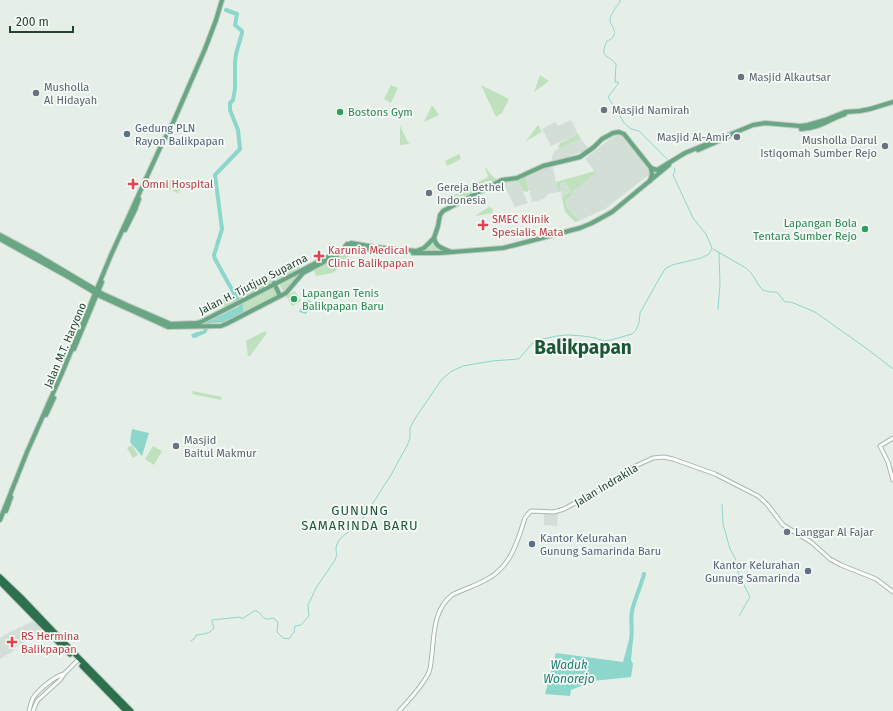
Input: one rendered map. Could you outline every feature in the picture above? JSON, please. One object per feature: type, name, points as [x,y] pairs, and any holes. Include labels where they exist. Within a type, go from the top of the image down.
[{"type":"highway","points":[[0,577],[21,597],[127,710]]},
{"type":"highway","points":[[1,583],[127,710]]},
{"type":"main road","name":"Jalan M.T. Haryono","points":[[0,520],[27,452],[60,380],[96,292],[135,210],[168,127],[208,36],[221,0]]},
{"type":"main road","points":[[348,244],[416,251],[424,248],[434,238],[441,213],[502,180],[517,178],[543,166],[580,157],[587,153],[609,134],[619,132],[624,134],[653,168],[659,169],[702,146],[760,125],[810,128],[844,115],[856,112],[873,111],[893,103]]},
{"type":"main road","points":[[351,251],[355,249],[362,249],[418,253],[509,247],[580,228],[612,212],[650,181],[669,163]]},
{"type":"main road","points":[[650,181],[653,168]]},
{"type":"main road","points":[[0,235],[39,256],[96,292]]},
{"type":"main road","points":[[434,238],[438,246],[451,252]]},
{"type":"main road","points":[[0,239],[88,289],[96,292]]},
{"type":"main road","points":[[348,244],[346,248],[351,251]]},
{"type":"main road","points":[[348,244],[354,246],[351,251]]},
{"type":"main road","name":"Jalan H. Tjutjup Suparna","points":[[96,292],[171,324],[199,322],[239,303],[348,244]]},
{"type":"main road","name":"Jalan H. Tjutjup Suparna","points":[[96,292],[168,327],[220,326],[287,292],[303,273],[341,253],[351,251]]},
{"type":"main road","points":[[274,283],[280,296]]},
{"type":"main road","name":"Jalan M.T. Haryono","points":[[0,524],[14,486]]},
{"type":"street","points":[[893,438],[880,446],[888,462],[893,480]]},
{"type":"street","name":"Jalan Indrakila","points":[[399,711],[428,673],[432,658],[434,632],[437,617],[441,608],[452,595],[491,577],[504,565],[515,547],[525,518],[531,511],[559,511],[608,485],[628,470],[653,458],[664,457],[673,459],[715,474],[758,496],[767,504],[783,525],[811,542],[830,559],[845,567],[876,579],[893,592]]},
{"type":"street","points":[[34,711],[35,703],[38,699],[60,680],[77,661]]},
{"type":"street","points":[[29,711],[34,698],[45,686],[64,674]]},
{"type":"shaded area","points":[[571,120],[578,134],[551,146],[542,129],[555,122],[558,126]]},
{"type":"shaded area","points":[[616,134],[624,135],[651,169],[650,174],[605,209],[579,221],[567,207],[565,201],[573,196],[571,193],[596,173],[585,159]]},
{"type":"shaded area","points":[[581,139],[588,148],[568,157],[551,161],[554,151]]},
{"type":"shaded area","points":[[553,167],[558,192],[548,194],[544,199],[532,202],[526,177],[543,169]]},
{"type":"shaded area","points":[[518,180],[528,203],[515,207],[503,183]]},
{"type":"shaded area","points":[[565,182],[570,192],[562,198],[560,184]]},
{"type":"shaded area","points":[[544,512],[558,513],[557,526],[544,525]]},
{"type":"shaded area","name":"RS Hermina Balikpapan","points":[[33,621],[45,631],[17,646],[12,652],[0,659],[0,638]]},
{"type":"green space","points":[[540,75],[549,81],[534,92]]},
{"type":"green space","points":[[391,85],[398,88],[391,103],[384,99]]},
{"type":"green space","points":[[481,85],[509,99],[502,113],[496,117]]},
{"type":"green space","points":[[432,105],[439,115],[424,122]]},
{"type":"green space","points":[[538,125],[542,132],[526,141]]},
{"type":"green space","points":[[400,126],[409,144],[400,145]]},
{"type":"green space","points":[[578,134],[581,139],[558,149],[560,143]]},
{"type":"green space","points":[[459,154],[461,159],[447,166],[445,161]]},
{"type":"green space","points":[[485,167],[494,178],[499,180],[460,202],[454,199],[454,195],[488,177]]},
{"type":"green space","points":[[595,171],[596,173],[571,193],[573,195],[565,201],[567,207],[579,221],[575,222],[565,212],[562,198],[570,191],[565,182],[560,184],[561,191],[558,192],[556,182]]},
{"type":"green space","points":[[526,177],[529,190],[527,192],[523,191],[518,180]]},
{"type":"green space","points":[[168,179],[182,185],[178,193],[164,187]]},
{"type":"green space","points":[[489,207],[493,209],[492,213],[476,216],[476,215]]},
{"type":"green space","points":[[434,239],[435,242],[449,251],[419,251]]},
{"type":"green space","points":[[348,254],[351,260],[342,265],[333,273],[316,276],[314,270],[341,255]]},
{"type":"green space","points":[[297,261],[301,269],[278,280],[274,272]]},
{"type":"green space","points":[[303,271],[284,294],[279,283]]},
{"type":"green space","points":[[269,275],[273,283],[239,300],[235,292]]},
{"type":"green space","points":[[275,286],[279,295],[226,323],[201,324]]},
{"type":"green space","name":"Lapangan Tenis Balikpapan Baru","points":[[295,291],[301,301],[292,306],[286,296]]},
{"type":"green space","points":[[232,294],[236,302],[224,307],[220,300]]},
{"type":"green space","points":[[265,331],[267,333],[250,356],[248,356],[246,341]]},
{"type":"green space","points":[[193,391],[222,397],[221,400],[192,394]]},
{"type":"green space","points":[[132,445],[138,455],[133,458],[127,448]]},
{"type":"green space","points":[[153,446],[162,451],[154,465],[145,459]]},
{"type":"water","points":[[305,300],[311,301],[311,306],[306,314],[299,312]]},
{"type":"water","points":[[243,305],[243,313],[226,322],[205,323]]},
{"type":"water","points":[[206,331],[206,333],[195,338],[191,335],[194,333]]},
{"type":"water","points":[[132,429],[149,433],[142,456],[130,442]]},
{"type":"water","name":"Waduk Wonorejo","points":[[632,635],[631,660],[633,664],[631,677],[593,681],[571,690],[570,696],[545,694],[556,653],[623,662],[629,640]]},
{"type":"waterway","points":[[620,0],[610,19],[614,30],[614,35],[607,41],[604,51],[605,55],[616,64],[615,82],[618,82],[608,97],[624,123],[631,129],[639,131],[667,159]]},
{"type":"waterway","points":[[226,10],[237,14],[235,25],[242,31],[235,62],[235,89],[233,100],[230,103],[230,110],[238,130],[240,149],[215,175],[222,229],[214,255],[241,306]]},
{"type":"waterway","points":[[191,641],[196,635],[212,630],[214,628],[212,620],[240,617],[242,619],[254,611],[257,611],[265,619],[273,618],[278,622],[277,632],[283,638],[289,639],[294,632],[295,626],[301,625],[309,616],[308,605],[316,588],[335,560],[337,554],[337,544],[345,535],[358,526],[391,475],[407,446],[410,438],[410,428],[416,417],[442,379],[452,371],[463,366],[492,361],[519,359],[534,341],[542,339],[568,335],[583,336],[604,341],[632,334],[636,330],[639,323],[640,313],[665,269],[672,265],[701,258],[709,254],[712,248],[706,234],[693,218],[673,175],[675,171],[674,168]]},
{"type":"waterway","points":[[713,249],[746,268],[763,290],[777,292],[785,302],[791,302],[815,312],[893,369]]},
{"type":"waterway","points":[[718,309],[720,284],[719,253]]},
{"type":"waterway","points":[[205,331],[208,323]]},
{"type":"waterway","points":[[722,504],[723,524],[730,549],[735,558],[739,575],[750,597],[739,616]]},
{"type":"waterway","points":[[631,640],[632,611],[644,574]]},
{"type":"place","name":"Masjid Alkautsar","points":[[741,77]]},
{"type":"place","name":"Musholla Al Hidayah","points":[[36,93]]},
{"type":"place","name":"Masjid Namirah","points":[[604,110]]},
{"type":"place","name":"Bostons Gym","points":[[340,112]]},
{"type":"place","name":"Gedung PLN Rayon Balikpapan","points":[[127,134]]},
{"type":"place","name":"Masjid Al-Amir","points":[[737,137]]},
{"type":"place","name":"Musholla Darul Istiqomah Sumber Rejo","points":[[885,146]]},
{"type":"place","name":"Omni Hospital","points":[[133,184]]},
{"type":"place","name":"Gereja Bethel Indonesia","points":[[429,193]]},
{"type":"place","name":"SMEC Klinik Spesialis Mata","points":[[483,225]]},
{"type":"place","name":"Lapangan Bola Tentara Sumber Rejo","points":[[865,229]]},
{"type":"place","name":"Karunia Medical Clinic Balikpapan","points":[[319,256]]},
{"type":"place","name":"Lapangan Tenis Balikpapan Baru","points":[[294,299]]},
{"type":"place","name":"Masjid Baitul Makmur","points":[[176,446]]},
{"type":"place","name":"Langgar Al Fajar","points":[[787,532]]},
{"type":"place","name":"Kantor Kelurahan Gunung Samarinda Baru","points":[[532,544]]},
{"type":"place","name":"Kantor Kelurahan Gunung Samarinda","points":[[808,571]]},
{"type":"place","name":"RS Hermina Balikpapan","points":[[12,642]]},
{"type":"district","name":"Balikpapan","points":[[583,347]]},
{"type":"district","name":"GUNUNG SAMARINDA BARU","points":[[360,518]]}]
